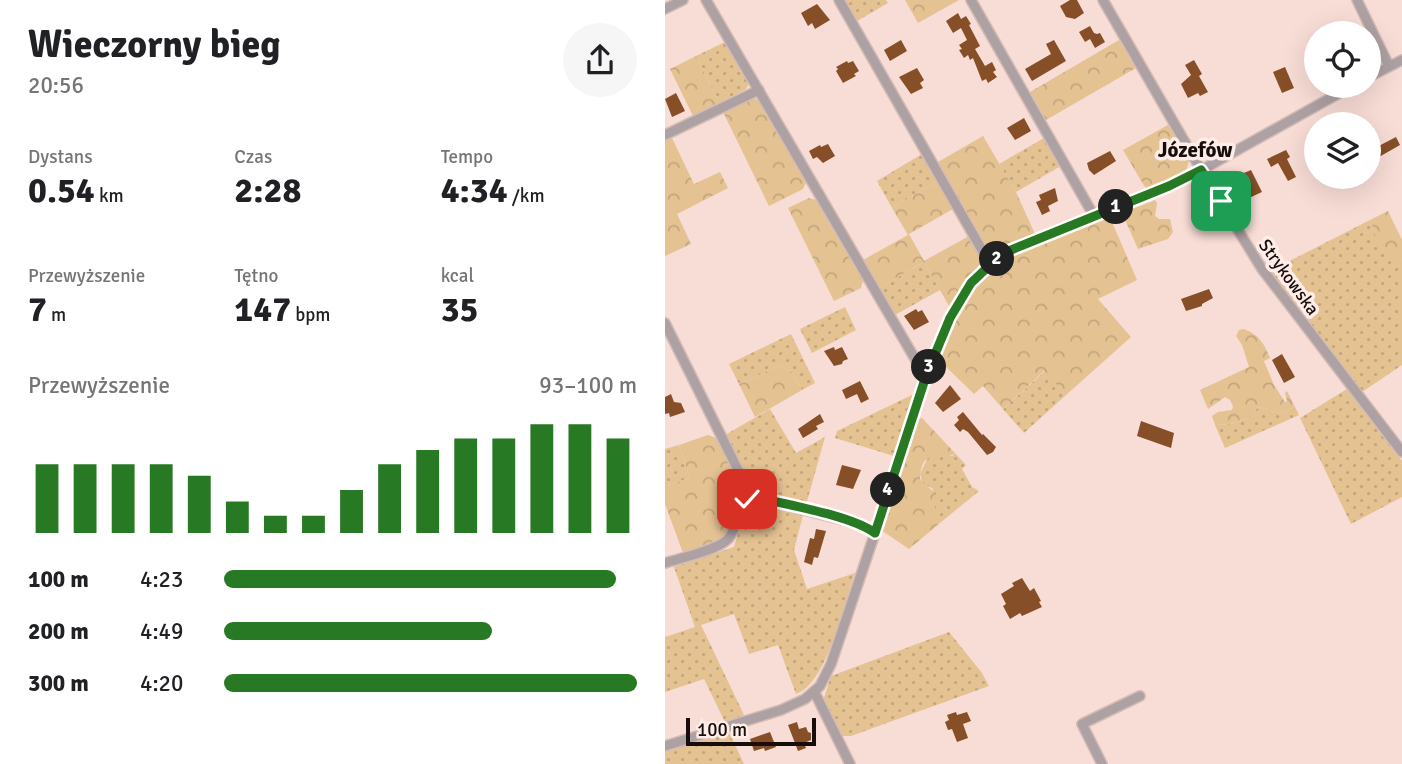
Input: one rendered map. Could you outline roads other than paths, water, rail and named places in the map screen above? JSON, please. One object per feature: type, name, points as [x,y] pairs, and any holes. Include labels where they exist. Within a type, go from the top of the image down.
[{"type":"street","points":[[665,9],[683,0]]},
{"type":"street","points":[[706,0],[926,376]]},
{"type":"street","points":[[839,0],[991,264]]},
{"type":"street","points":[[971,0],[1094,216]]},
{"type":"street","name":"Strykowska","points":[[1103,0],[1201,170],[1262,268],[1402,452]]},
{"type":"street","points":[[1357,0],[1389,66]]},
{"type":"street","points":[[1381,70],[1402,60]]},
{"type":"street","points":[[665,135],[759,90]]},
{"type":"street","points":[[665,746],[781,710],[815,693],[820,686],[831,664],[926,376],[957,304],[971,283],[1011,250],[1169,186],[1330,98]]},
{"type":"street","points":[[665,323],[751,496]]},
{"type":"street","points":[[665,563],[723,543],[733,530],[743,501],[751,496],[858,524],[875,533]]},
{"type":"street","points":[[815,693],[850,764]]},
{"type":"street","points":[[1102,764],[1082,724],[1140,696]]},
{"type":"district","name":"Józefów","points":[[1195,150]]}]
